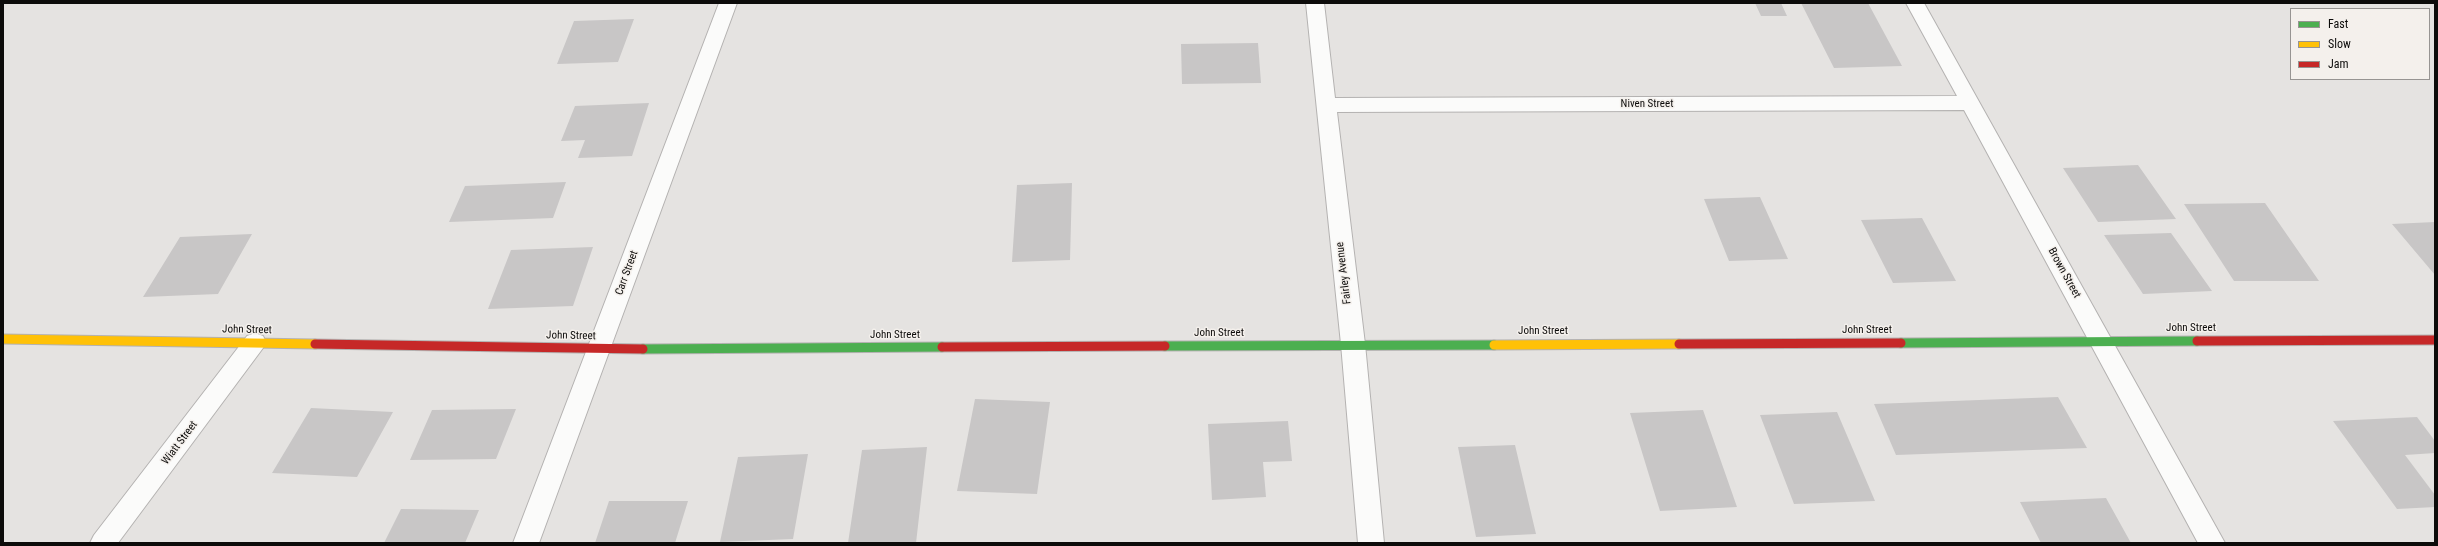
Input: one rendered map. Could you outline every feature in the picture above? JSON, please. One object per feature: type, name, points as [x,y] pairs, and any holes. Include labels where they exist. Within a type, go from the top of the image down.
[{"type":"street","name":"Carr Street","points":[[526,543],[600,349],[728,3]]},
{"type":"street","name":"Fairley Avenue","points":[[1315,3],[1325,105],[1353,344],[1371,543]]},
{"type":"street","name":"Brown Street","points":[[1915,3],[2212,543]]},
{"type":"street","name":"Niven Street","points":[[1325,105],[1969,103]]},
{"type":"street","name":"John Street","points":[[3,339],[255,342],[600,349],[1353,344],[2435,340]]},
{"type":"street","name":"Wiatt Street","points":[[103,543],[255,342]]},
{"type":"building","points":[[1755,3],[1781,3],[1787,16],[1761,16]]},
{"type":"building","points":[[1801,3],[1868,3],[1902,66],[1834,68]]},
{"type":"building","points":[[634,19],[618,62],[557,64],[574,21]]},
{"type":"building","points":[[1258,43],[1261,83],[1182,84],[1181,44]]},
{"type":"building","points":[[649,103],[632,156],[578,158],[585,140],[561,141],[575,106]]},
{"type":"building","points":[[2138,165],[2176,219],[2098,222],[2063,168]]},
{"type":"building","points":[[566,182],[553,218],[449,222],[465,186]]},
{"type":"building","points":[[1072,183],[1070,260],[1012,262],[1017,185]]},
{"type":"building","points":[[1760,197],[1788,259],[1729,261],[1704,199]]},
{"type":"building","points":[[2265,203],[2319,281],[2234,281],[2184,204]]},
{"type":"building","points":[[1922,218],[1956,281],[1893,283],[1861,220]]},
{"type":"building","points":[[2435,222],[2435,275],[2392,224]]},
{"type":"building","points":[[2171,233],[2212,291],[2143,294],[2104,235]]},
{"type":"building","points":[[252,234],[218,294],[143,297],[180,237]]},
{"type":"building","points":[[593,247],[573,306],[488,309],[511,250]]},
{"type":"building","points":[[2058,397],[2087,448],[1896,455],[1874,404]]},
{"type":"building","points":[[975,399],[1050,402],[1037,494],[957,491]]},
{"type":"building","points":[[311,408],[393,412],[357,477],[272,473]]},
{"type":"building","points":[[516,409],[496,459],[410,460],[432,410]]},
{"type":"building","points":[[1703,410],[1737,507],[1660,511],[1630,413]]},
{"type":"building","points":[[1837,412],[1875,501],[1794,504],[1760,415]]},
{"type":"building","points":[[2417,417],[2435,441],[2435,453],[2405,455],[2435,495],[2435,507],[2397,509],[2333,421]]},
{"type":"building","points":[[1288,421],[1292,461],[1263,462],[1266,497],[1212,500],[1208,424]]},
{"type":"building","points":[[1515,445],[1536,534],[1476,537],[1458,447]]},
{"type":"building","points":[[927,447],[916,543],[848,543],[862,450]]},
{"type":"building","points":[[808,454],[793,539],[720,542],[738,457]]},
{"type":"building","points":[[2106,498],[2131,543],[2041,543],[2020,502]]},
{"type":"building","points":[[609,501],[688,501],[675,543],[595,543]]},
{"type":"building","points":[[401,509],[479,510],[465,543],[384,543]]},
{"type":"traffic: fast","points":[[1901,343],[2197,341]]},
{"type":"traffic: fast","points":[[1165,346],[1494,345]]},
{"type":"traffic: fast","points":[[643,349],[942,347]]},
{"type":"traffic: slow","points":[[3,339],[315,344]]},
{"type":"traffic: slow","points":[[1494,345],[1679,344]]},
{"type":"traffic: jam","points":[[2197,341],[2435,340]]},
{"type":"traffic: jam","points":[[1679,344],[1901,343]]},
{"type":"traffic: jam","points":[[315,344],[643,349]]},
{"type":"traffic: jam","points":[[942,347],[1165,346]]}]
